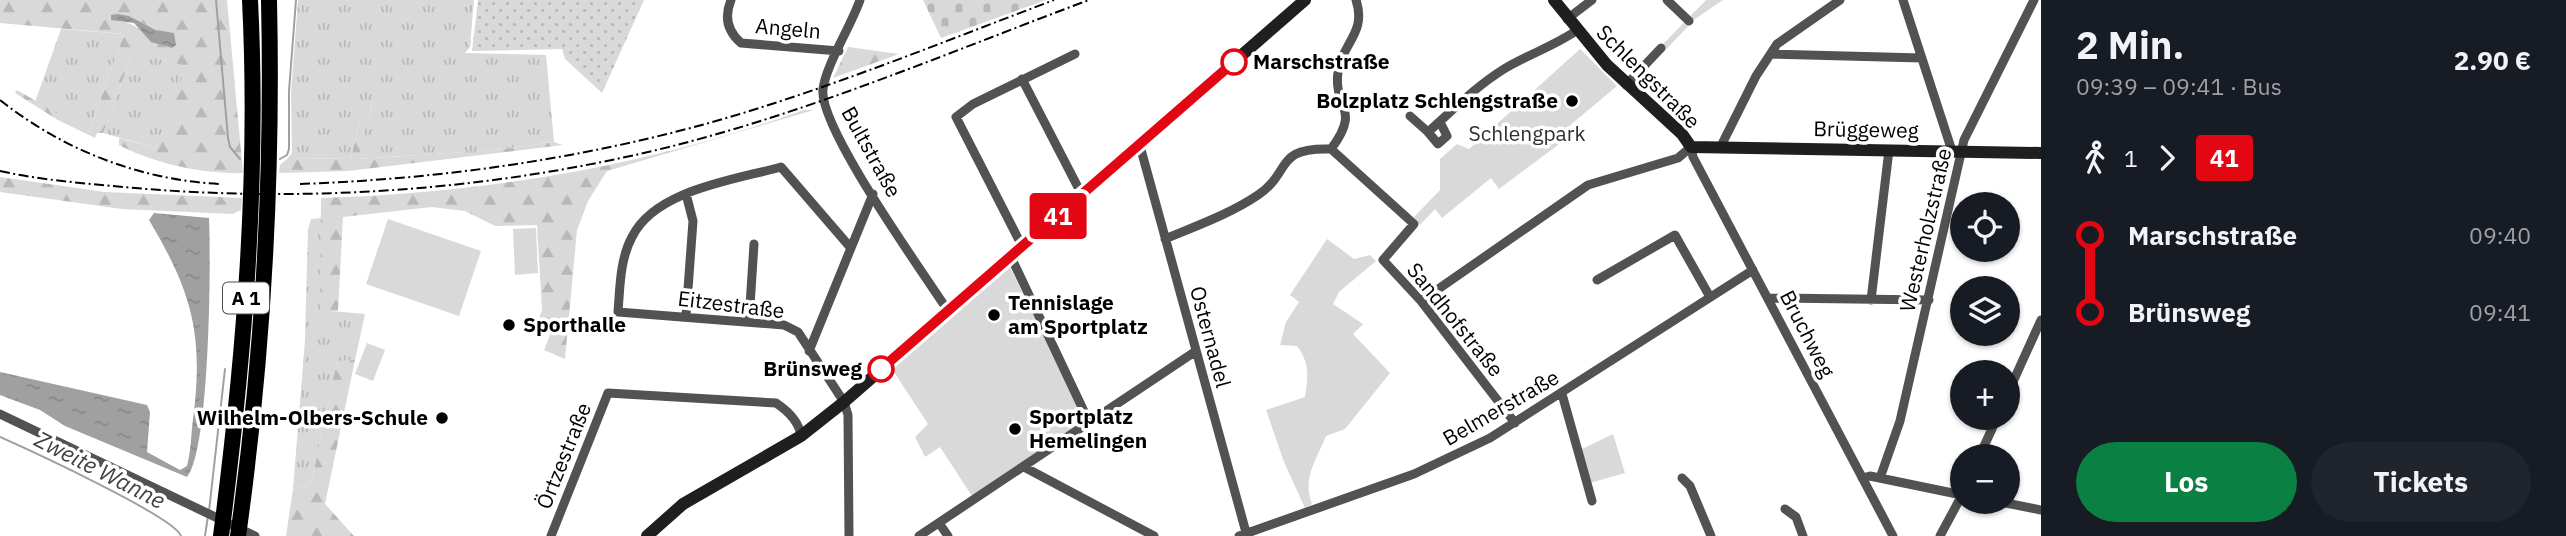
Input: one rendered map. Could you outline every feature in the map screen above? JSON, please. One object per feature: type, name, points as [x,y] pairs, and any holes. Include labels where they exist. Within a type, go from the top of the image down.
[{"type":"highway","points":[[245,0],[251,22]]},
{"type":"highway","name":"A 1","points":[[221,536],[233,439],[247,273],[252,132],[250,0]]},
{"type":"highway","name":"A 1","points":[[238,536],[248,467],[265,275],[269,0]]},
{"type":"highway","points":[[270,51],[278,0]]},
{"type":"main road","points":[[647,536],[683,504],[801,436],[844,402],[1305,0]]},
{"type":"main road","name":"Schlengstraße","points":[[1554,0],[1576,32],[1626,85],[1682,134],[1691,147]]},
{"type":"main road","name":"Brüggeweg","points":[[1691,147],[2041,153]]},
{"type":"street","name":"Angeln","points":[[731,0],[727,9],[729,28],[741,43],[839,51]]},
{"type":"street","name":"Bultstraße","points":[[860,0],[827,76],[823,99],[830,120],[873,194],[948,311]]},
{"type":"street","points":[[1165,239],[1258,196],[1288,158],[1297,153],[1331,149],[1347,123],[1348,113],[1338,74],[1359,27],[1356,0]]},
{"type":"street","points":[[1567,19],[1592,0]]},
{"type":"street","points":[[1667,0],[1689,21]]},
{"type":"street","points":[[1721,146],[1744,96],[1771,54],[1792,31],[1840,0]]},
{"type":"street","points":[[1903,0],[1957,151]]},
{"type":"street","name":"Westerholzstraße","points":[[1880,478],[1897,431],[1929,300],[1957,151],[2034,0]]},
{"type":"street","points":[[1428,132],[1476,88],[1503,69],[1550,49],[1576,32]]},
{"type":"street","points":[[1626,85],[1661,48]]},
{"type":"street","points":[[1023,248],[956,117],[973,104],[1075,54]]},
{"type":"street","points":[[1771,54],[1922,58]]},
{"type":"street","points":[[1022,79],[1082,195]]},
{"type":"street","points":[[1410,116],[1438,144],[1447,136],[1440,122]]},
{"type":"street","name":"Osternadel","points":[[1140,146],[1244,535]]},
{"type":"street","points":[[1420,301],[1588,185],[1678,158],[1691,147]]},
{"type":"street","name":"Bruchweg","points":[[1691,147],[1693,157],[1893,536]]},
{"type":"street","name":"Sandhofstraße","points":[[1331,149],[1414,224],[1383,260],[1420,301],[1515,423]]},
{"type":"street","points":[[1871,300],[1889,150]]},
{"type":"street","points":[[686,316],[693,221],[686,194],[781,167],[850,247]]},
{"type":"street","name":"Eitzestraße","points":[[686,194],[666,201],[649,214],[632,236],[623,263],[618,312],[784,326],[798,332],[844,402]]},
{"type":"street","points":[[810,351],[873,194]]},
{"type":"street","points":[[1597,279],[1675,235],[1710,298]]},
{"type":"street","points":[[749,321],[754,244]]},
{"type":"street","points":[[1012,257],[1089,422]]},
{"type":"street","name":"Belmerstraße","points":[[1244,535],[1413,474],[1490,438],[1753,270]]},
{"type":"street","points":[[1769,298],[1929,300]]},
{"type":"street","points":[[2020,366],[2041,320]]},
{"type":"street","points":[[919,536],[1196,351]]},
{"type":"street","name":"Örtzestraße","points":[[551,536],[608,393],[775,403],[788,411],[800,428],[801,436]]},
{"type":"street","points":[[1562,394],[1592,501]]},
{"type":"street","points":[[844,402],[848,415],[849,536]]},
{"type":"street","points":[[0,414],[255,536]]},
{"type":"street","points":[[1024,467],[1154,536]]},
{"type":"street","points":[[1682,478],[1690,486],[1711,536]]},
{"type":"street","points":[[1862,478],[1880,478],[1950,493]]},
{"type":"street","points":[[2020,506],[2041,510]]},
{"type":"street","points":[[1785,509],[1796,517],[1803,536]]},
{"type":"street","points":[[1940,536],[1952,514]]},
{"type":"street","points":[[939,523],[948,536]]},
{"type":"green space","points":[[0,0],[227,0],[243,173],[212,172],[180,166],[148,158],[119,145],[119,138],[156,148],[186,66],[133,52],[103,133],[97,133],[95,138],[58,120],[15,93],[17,90],[89,132],[124,34],[0,23]],"holes":[[[129,16],[160,32],[176,45],[172,48],[164,46],[131,24],[116,21]]]},
{"type":"green space","points":[[298,0],[474,0],[470,47],[465,53],[546,55],[554,142],[495,150],[357,159],[373,100],[361,114],[351,158],[287,159],[292,153],[291,93]]},
{"type":"green space","points":[[478,0],[644,0],[602,93],[565,59],[562,49],[472,51]]},
{"type":"green space","points":[[923,0],[1046,0],[941,38]]},
{"type":"green space","points":[[1706,0],[1723,0],[1695,19],[1637,80],[1633,75]]},
{"type":"green space","points":[[61,29],[124,34],[89,132],[35,102]]},
{"type":"green space","points":[[848,47],[899,54],[833,78]]},
{"type":"green space","name":"Schlengpark","points":[[1580,49],[1617,86],[1556,137],[1558,145],[1499,189],[1491,178],[1442,218],[1435,209],[1420,225],[1414,217],[1440,190],[1440,159],[1457,144],[1469,149]]},
{"type":"green space","points":[[133,52],[187,66],[156,148],[103,133]]},
{"type":"green space","points":[[373,99],[358,159],[495,150],[554,142],[563,145],[348,171],[279,173],[280,165],[287,159],[351,158],[361,114]]},
{"type":"green space","points":[[804,110],[814,110],[607,171],[588,201],[577,230],[565,359],[544,350],[552,330],[537,324],[542,310],[537,225],[495,226],[465,211],[432,207],[343,217],[338,311],[320,311],[321,198],[444,190],[566,173],[686,147]]},
{"type":"green space","points":[[0,177],[105,192],[242,198],[241,210],[233,214],[122,209],[0,192]]},
{"type":"green space","points":[[323,218],[320,310],[365,314],[355,360],[337,362],[311,484],[293,489],[305,340],[308,229],[311,219]]},
{"type":"green space","points":[[388,219],[481,251],[459,316],[366,284]]},
{"type":"green space","points":[[536,228],[538,273],[515,275],[513,229]]},
{"type":"green space","points":[[1327,239],[1354,259],[1370,255],[1376,261],[1339,292],[1333,304],[1363,324],[1353,334],[1390,373],[1345,429],[1326,436],[1309,478],[1312,504],[1305,508],[1284,462],[1266,410],[1305,397],[1307,377],[1304,358],[1297,346],[1280,345],[1286,322],[1299,302],[1290,295]]},
{"type":"green space","name":"Tennislage am Sportplatz","points":[[1010,267],[1085,422],[972,496],[940,447],[925,457],[915,437],[928,424],[892,369]]},
{"type":"green space","points":[[367,343],[385,350],[373,381],[355,374]]},
{"type":"green space","points":[[355,360],[325,504],[354,536],[286,536],[293,489],[311,484],[337,361]]},
{"type":"green space","points":[[1613,434],[1625,473],[1590,483],[1580,450]]},
{"type":"water","points":[[111,15],[129,16],[156,30],[174,33],[176,45],[172,48],[151,42],[134,23],[111,20]]},
{"type":"water","points":[[154,213],[209,218],[210,273],[205,395],[195,460],[187,477],[65,426],[40,410],[0,395],[0,372],[147,405],[150,412],[147,452],[180,470],[187,466],[196,389],[195,338],[185,292],[149,220]]},
{"type":"waterway","points":[[216,0],[228,138],[230,147],[240,159]]},
{"type":"waterway","points":[[280,159],[287,155],[289,149],[289,91],[296,0]]},
{"type":"waterway","points":[[209,511],[225,369]]},
{"type":"waterway","name":"Zweite Wanne","points":[[0,437],[128,499],[173,527],[181,536]]},
{"type":"waterway","points":[[205,536],[208,516]]},
{"type":"railway","points":[[300,184],[404,178],[506,166],[659,136],[796,96],[1054,0]]},
{"type":"railway","points":[[0,171],[123,187],[255,194],[387,190],[518,177],[648,152],[760,121],[871,83],[1089,0]]},
{"type":"railway","points":[[0,100],[50,134],[104,159],[161,176],[220,184]]},
{"type":"bus line","name":"41","points":[[881,369],[1234,62]]},
{"type":"place","name":"Marschstraße","points":[[1234,62]]},
{"type":"place","name":"Bolzplatz Schlengstraße","points":[[1572,101]]},
{"type":"place","name":"Tennislage am Sportplatz","points":[[994,315]]},
{"type":"place","name":"Sporthalle","points":[[509,325]]},
{"type":"place","name":"Brünsweg","points":[[881,369]]},
{"type":"place","name":"Wilhelm-Olbers-Schule","points":[[442,418]]},
{"type":"place","name":"Sportplatz Hemelingen","points":[[1015,429]]}]
